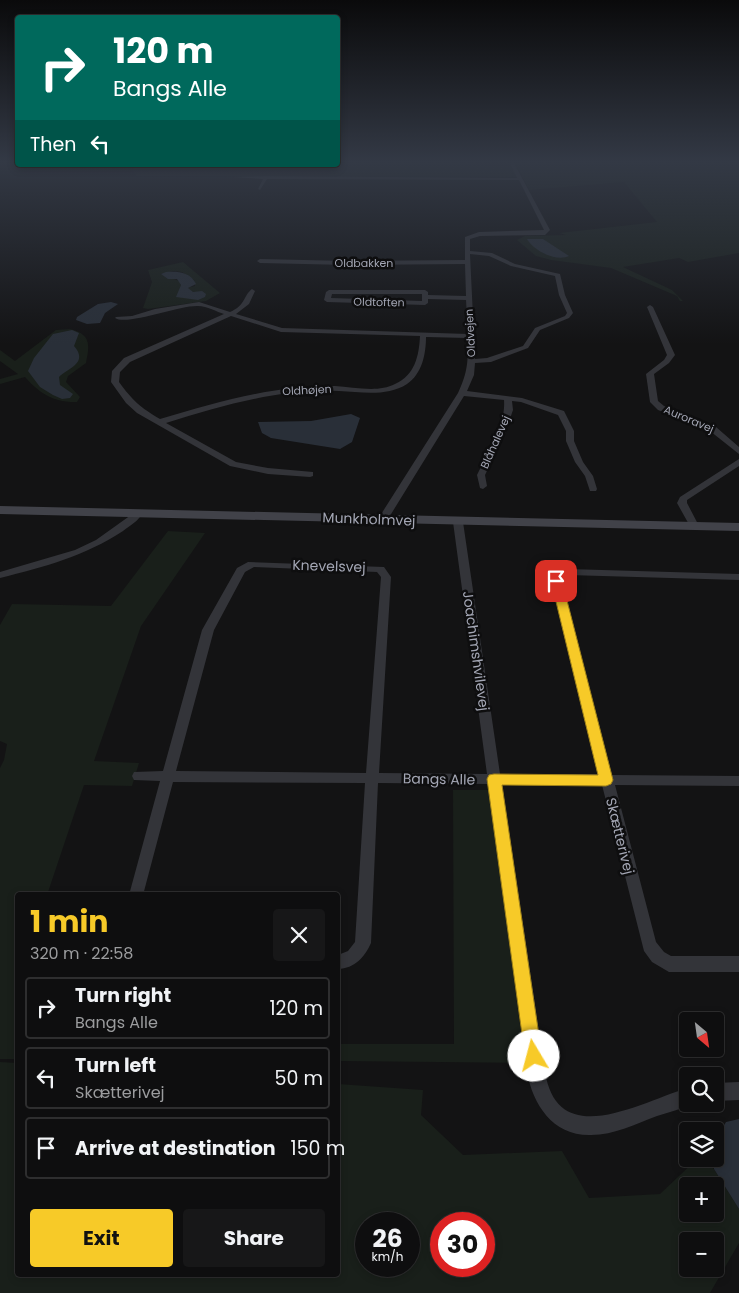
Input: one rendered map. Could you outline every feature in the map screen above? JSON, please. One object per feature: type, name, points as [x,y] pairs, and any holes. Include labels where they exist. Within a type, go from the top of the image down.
[{"type":"street","points":[[472,360],[487,360],[524,348],[537,330],[568,316],[570,312],[561,292],[560,277],[558,275],[519,267],[489,254],[467,252],[467,238],[471,235],[538,234],[546,232],[547,228],[544,223]]},
{"type":"street","name":"Oldvejen","points":[[383,520],[469,379],[472,360],[467,252]]},
{"type":"street","name":"Oldbakken","points":[[260,261],[342,263],[468,262]]},
{"type":"street","name":"Oldtoften","points":[[425,303],[425,292],[329,290],[326,303],[425,303],[468,298]]},
{"type":"street","points":[[252,291],[246,304],[230,314],[134,356],[118,368],[114,378],[119,390],[137,408],[233,464],[258,470],[310,474]]},
{"type":"street","points":[[118,318],[132,318],[155,311],[197,304],[271,328],[287,331],[470,336]]},
{"type":"street","name":"Auroravej","points":[[650,307],[671,355],[666,364],[653,370],[650,374],[654,402],[661,408],[713,428],[739,451]]},
{"type":"street","name":"Oldhøjen","points":[[160,422],[221,403],[266,393],[307,389],[382,390],[395,388],[407,380],[418,367],[422,358],[423,335]]},
{"type":"street","points":[[462,393],[508,398],[552,408],[562,414],[570,431],[570,442],[594,489]]},
{"type":"street","name":"Blåhalevej","points":[[483,486],[481,475],[500,436],[509,410],[508,398]]},
{"type":"street","points":[[694,526],[682,503],[683,499],[739,462]]},
{"type":"street","name":"Munkholmvej","points":[[0,510],[739,527]]},
{"type":"street","points":[[0,575],[78,552],[136,518],[138,513]]},
{"type":"street","name":"Joachimshvilevej","points":[[458,522],[534,1056],[542,1096],[560,1118],[567,1123],[590,1128],[624,1119],[679,1100]]},
{"type":"street","name":"Knevelsvej","points":[[137,892],[208,630],[241,570],[248,565],[258,564],[375,568],[385,574],[363,943],[353,957],[340,961]]},
{"type":"street","name":"Skætterivej","points":[[739,576],[568,572],[557,576],[556,581],[647,942],[660,959],[669,964],[739,964]]},
{"type":"street","name":"Bangs Alle","points":[[139,776],[739,781]]},
{"type":"street","points":[[724,1092],[739,1091]]},
{"type":"shaded area","points":[[645,223],[739,223],[739,253],[688,262],[679,258],[623,267],[672,290],[683,301],[680,301],[677,296],[611,268],[551,260],[536,256],[517,240],[525,236],[566,235],[559,233]]},
{"type":"shaded area","points":[[527,239],[543,239],[569,256],[558,258],[546,254],[535,248]]},
{"type":"shaded area","points":[[183,262],[220,293],[206,301],[148,309],[143,308],[152,282],[148,270]],"holes":[[[174,271],[182,272],[194,280],[195,286],[187,288],[193,292],[180,293],[181,285],[179,281],[161,274]]]},
{"type":"shaded area","points":[[179,272],[191,277],[196,284],[188,288],[193,292],[202,291],[206,294],[205,297],[198,300],[176,297],[181,285],[177,279],[168,279],[161,274]]},
{"type":"shaded area","points":[[111,302],[118,304],[105,313],[100,323],[87,324],[76,320],[77,317],[98,304]]},
{"type":"shaded area","points":[[70,329],[82,334],[88,346],[86,363],[68,376],[66,382],[80,397],[77,402],[54,399],[36,388],[25,377],[0,384],[0,379],[18,374],[0,361],[0,350],[15,361],[56,330]]},
{"type":"shaded area","points":[[72,330],[79,333],[74,346],[79,357],[76,364],[59,377],[60,385],[73,394],[70,398],[62,399],[40,387],[28,371],[34,358],[53,334]]},
{"type":"shaded area","points":[[351,414],[360,418],[352,442],[340,449],[271,438],[262,433],[258,422],[311,421]]},
{"type":"shaded area","points":[[168,531],[205,533],[141,626],[94,761],[139,763],[132,786],[84,785],[48,892],[15,892],[15,1059],[0,1059],[0,768],[4,760],[7,744],[0,741],[0,625],[12,604],[111,606]]},
{"type":"shaded area","points":[[453,790],[489,790],[525,1063],[340,1061],[340,1044],[454,1044]]},
{"type":"shaded area","points":[[0,1062],[15,1063],[15,1277],[340,1277],[340,1084],[423,1090],[421,1115],[463,1155],[562,1151],[589,1198],[660,1194],[689,1167],[712,1167],[719,1177],[679,1177],[679,1222],[724,1222],[724,1185],[739,1209],[739,1243],[724,1269],[724,1232],[679,1232],[679,1277],[719,1277],[710,1293],[0,1293]]},
{"type":"shaded area","points":[[739,1119],[739,1209],[724,1185],[724,1177],[719,1177],[714,1169],[714,1167],[724,1167],[724,1126],[726,1122]]},
{"type":"route","points":[[534,1056],[494,779],[606,780],[556,581]]}]
